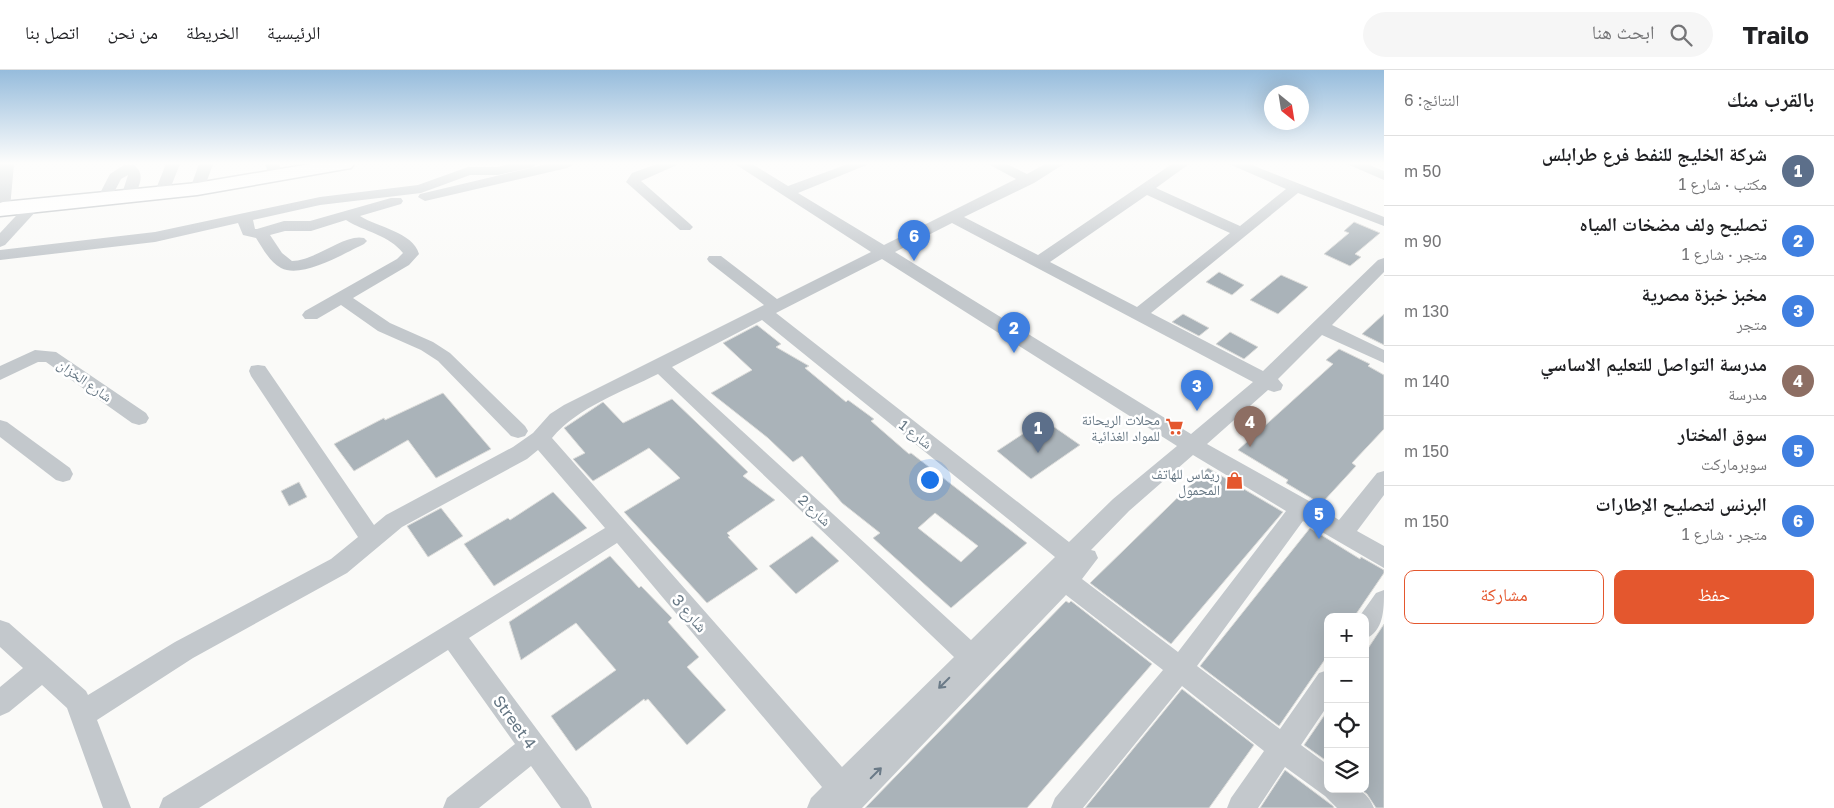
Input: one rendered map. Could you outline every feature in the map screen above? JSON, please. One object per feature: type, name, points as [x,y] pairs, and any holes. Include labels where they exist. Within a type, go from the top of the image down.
[{"type":"main road","points":[[1,209],[111,198]]},
{"type":"street","points":[[0,255],[126,241],[245,219],[337,198]]},
{"type":"street","points":[[245,219],[248,232],[261,233],[284,226],[311,226],[349,216],[383,203],[414,198]]},
{"type":"street","points":[[652,198],[685,227]]},
{"type":"street","points":[[797,198],[1196,447],[1301,507],[1384,558]]},
{"type":"street","points":[[84,713],[184,650],[339,566],[394,521],[520,453],[529,435],[564,414],[658,364],[993,198]]},
{"type":"street","points":[[1039,262],[1132,198]]},
{"type":"street","points":[[1167,198],[1241,232]]},
{"type":"street","points":[[1139,314],[1283,198]]},
{"type":"street","points":[[1323,198],[1384,222]]},
{"type":"street","points":[[0,242],[33,206]]},
{"type":"street","points":[[311,315],[403,262],[410,254],[410,250],[391,234],[365,226],[349,216]]},
{"type":"street","points":[[954,218],[1270,382]]},
{"type":"street","points":[[261,233],[278,257],[287,265],[293,266],[305,264],[359,241]]},
{"type":"street","name":"شارع 1","points":[[715,258],[769,309],[1063,569],[1180,669],[1324,780]]},
{"type":"street","points":[[1325,329],[1384,264]]},
{"type":"street","points":[[841,798],[971,656],[1063,569],[1147,495],[1196,447],[1270,382],[1384,274]]},
{"type":"street","name":"شارع 3","points":[[341,297],[384,327],[444,357],[529,435],[619,530],[841,798]]},
{"type":"street","points":[[1325,329],[1384,357]]},
{"type":"street","name":"شارع الخزان","points":[[0,374],[34,356],[50,356],[140,418]]},
{"type":"street","name":"شارع 2","points":[[658,364],[971,656]]},
{"type":"street","points":[[258,371],[372,540]]},
{"type":"street","points":[[3,433],[63,474]]},
{"type":"street","points":[[1343,532],[1384,479]]},
{"type":"street","points":[[1065,808],[1180,669],[1301,507]]},
{"type":"street","points":[[173,808],[619,530]]},
{"type":"street","points":[[821,808],[841,798],[1063,569]]},
{"type":"street","points":[[1369,622],[1384,601]]},
{"type":"street","points":[[0,631],[77,700],[84,713],[118,808]]},
{"type":"street","name":"Street 4","points":[[452,635],[578,808]]},
{"type":"street","points":[[0,703],[42,669]]},
{"type":"street","points":[[1241,808],[1324,688]]},
{"type":"street","points":[[457,808],[534,748]]},
{"type":"street","points":[[1341,793],[1360,808]]},
{"type":"building","points":[[1354,222],[1380,233],[1355,254],[1361,257],[1350,266],[1324,254],[1349,233],[1344,231]]},
{"type":"building","points":[[1219,272],[1244,285],[1232,295],[1206,282]]},
{"type":"building","points":[[1281,275],[1308,287],[1278,314],[1250,300]]},
{"type":"building","points":[[1183,314],[1209,328],[1199,336],[1172,322]]},
{"type":"building","points":[[1384,314],[1384,345],[1362,334]]},
{"type":"building","points":[[757,325],[781,344],[776,347],[809,366],[805,368],[846,402],[848,400],[874,419],[871,421],[909,454],[911,453],[1027,543],[951,608],[873,538],[880,533],[842,503],[802,456],[793,462],[768,438],[711,393],[752,370],[723,343]],"holes":[[[935,513],[978,546],[961,562],[918,528]]]},
{"type":"building","points":[[1230,332],[1258,347],[1244,359],[1216,344]]},
{"type":"building","points":[[1339,349],[1370,364],[1368,366],[1384,375],[1384,429],[1352,463],[1356,466],[1321,504],[1286,483],[1288,480],[1238,450],[1333,364],[1326,360]]},
{"type":"building","points":[[443,393],[491,449],[436,478],[408,440],[354,471],[334,444],[384,418],[385,420]]},
{"type":"building","points":[[672,399],[748,472],[743,476],[775,500],[727,533],[730,536],[728,537],[758,569],[707,603],[624,512],[680,478],[649,448],[593,481],[573,459],[585,453],[564,428],[603,402],[623,423]]},
{"type":"building","points":[[1044,420],[1080,445],[1031,479],[997,451]]},
{"type":"building","points":[[1208,468],[1283,512],[1171,644],[1090,583]]},
{"type":"building","points":[[299,482],[307,497],[289,506],[281,491]]},
{"type":"building","points":[[553,492],[587,528],[494,586],[464,544],[508,518],[510,520]]},
{"type":"building","points":[[441,508],[463,536],[428,557],[407,526]]},
{"type":"building","points":[[1310,528],[1360,559],[1361,557],[1384,570],[1384,573],[1357,613],[1324,613],[1324,661],[1279,726],[1200,666]]},
{"type":"building","points":[[812,536],[839,561],[796,594],[769,566]]},
{"type":"building","points":[[610,556],[639,588],[641,586],[672,618],[668,622],[699,657],[687,667],[726,710],[687,745],[648,699],[645,701],[644,699],[576,751],[551,716],[616,670],[576,623],[521,660],[509,622]]},
{"type":"building","points":[[1066,601],[1069,603],[1071,601],[1152,664],[1027,808],[865,808]]},
{"type":"building","points":[[1384,624],[1384,808],[1376,808],[1366,793],[1369,793],[1369,647]]},
{"type":"building","points":[[1182,689],[1254,745],[1209,808],[1085,808]]},
{"type":"building","points":[[1324,716],[1324,759],[1304,745]]},
{"type":"building","points":[[1285,770],[1333,806],[1334,808],[1260,808]]},
{"type":"place","name":"البرنس لتصليح الإطارات","points":[[914,261]]},
{"type":"place","name":"تصليح ولف مضخات المياه","points":[[1014,353]]},
{"type":"place","name":"مخبز خبزة مصرية","points":[[1197,411]]},
{"type":"place","name":"محلات الريحانة للمواد الغذائية","points":[[1174,427]]},
{"type":"place","name":"مدرسة التواصل للتعليم الاساسي","points":[[1250,447]]},
{"type":"place","name":"شركة الخليج للنفط فرع طرابلس","points":[[1038,453]]},
{"type":"place","name":"ريماس للهاتف المحمول","points":[[1234,481]]},
{"type":"place","name":"سوق المختار","points":[[1319,539]]}]
